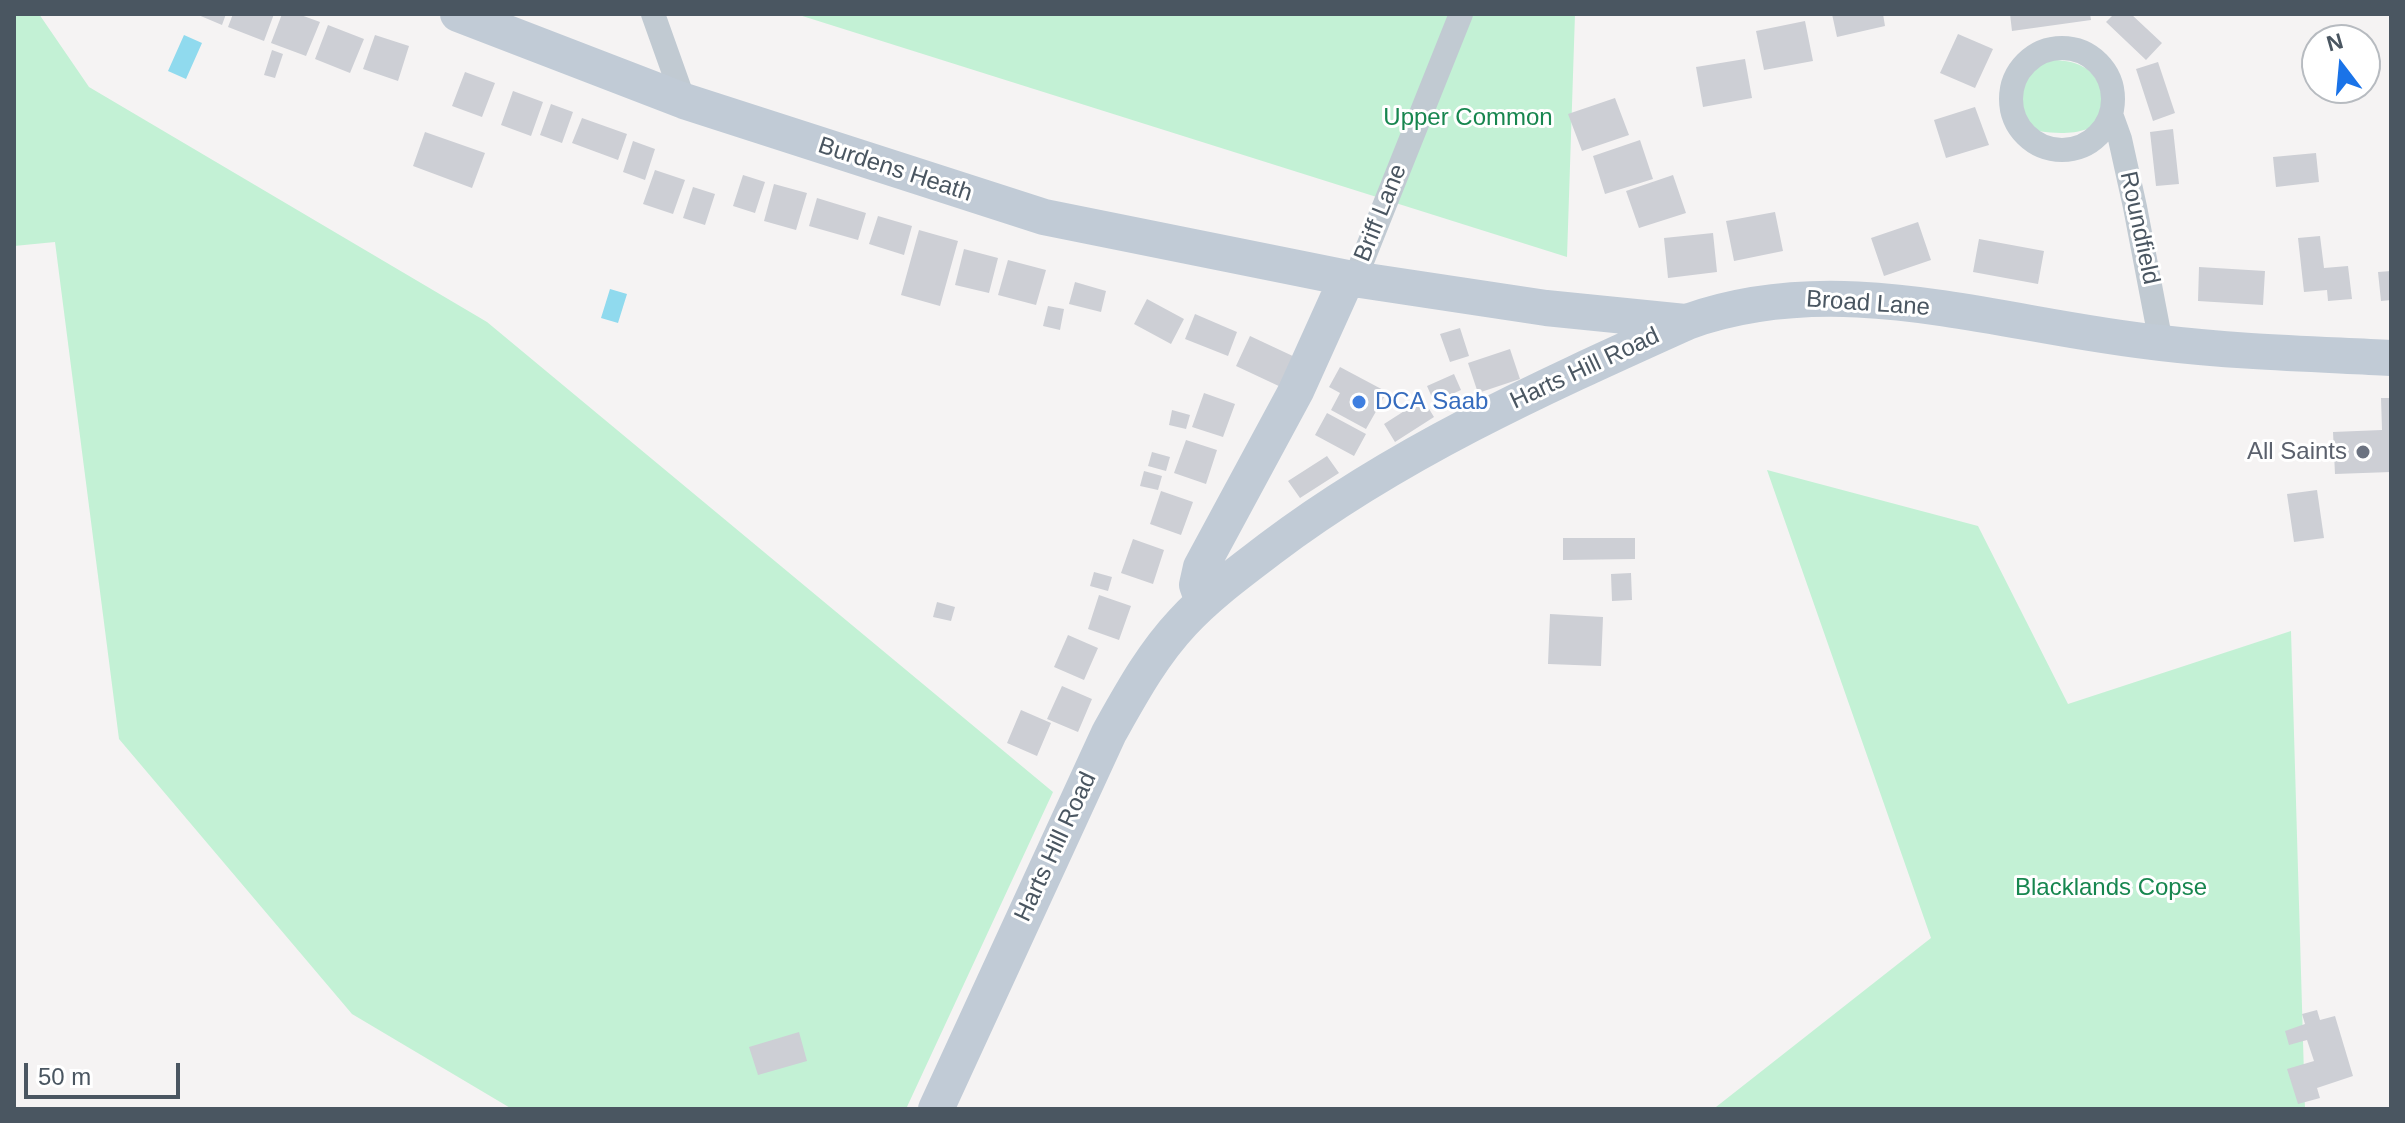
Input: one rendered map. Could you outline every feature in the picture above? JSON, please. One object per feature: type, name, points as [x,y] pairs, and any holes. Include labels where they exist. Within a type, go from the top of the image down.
[{"type":"street","name":"Burdens Heath","points":[[458,14],[684,101],[1044,217],[1351,279]]},
{"type":"street","points":[[653,14],[684,101]]},
{"type":"street","name":"Briff Lane","points":[[1351,279],[1461,14]]},
{"type":"street","name":"Roundfield","points":[[2111,114],[2103,130],[2090,142],[2073,149],[2056,150],[2039,145],[2024,134],[2014,120],[2010,102],[2012,85],[2019,70],[2030,58],[2044,50],[2077,49],[2103,68],[2110,82],[2113,98],[2111,114],[2120,139],[2135,207],[2161,343]]},
{"type":"street","points":[[1203,602],[1197,585],[1201,567],[1296,391],[1351,279]]},
{"type":"street","name":"Broad Lane","points":[[1351,279],[1546,308],[1687,322],[1707,314],[1757,304],[1836,298],[1903,302],[2161,343],[2391,358]]},
{"type":"street","name":"Harts Hill Road","points":[[936,1109],[1109,733],[1161,649],[1203,602],[1291,534],[1358,487],[1421,449],[1687,322]]},
{"type":"green space","points":[[14,14],[39,14],[89,87],[487,322],[1053,792],[906,1109],[512,1109],[352,1014],[119,739],[55,242],[14,246]]},
{"type":"green space","name":"Upper Common","points":[[796,14],[1575,14],[1567,257]]},
{"type":"green space","points":[[2054,60],[2084,67],[2099,84],[2103,114],[2088,129],[2066,133],[2024,127],[2014,103],[2016,84],[2030,70]]},
{"type":"green space","name":"Blacklands Copse","points":[[1767,470],[1978,526],[2068,704],[2291,631],[2305,1109],[1716,1109],[1931,938]]},
{"type":"water","points":[[184,35],[202,43],[186,79],[168,71]]},
{"type":"water","points":[[610,289],[627,294],[618,323],[601,318]]},
{"type":"building","points":[[196,14],[226,14],[222,25]]},
{"type":"building","points":[[233,14],[274,14],[264,41],[228,27]]},
{"type":"building","points":[[282,14],[298,14],[320,22],[306,56],[271,43]]},
{"type":"building","points":[[1832,14],[1883,14],[1885,26],[1837,37]]},
{"type":"building","points":[[2010,14],[2090,14],[2091,20],[2012,31]]},
{"type":"building","points":[[2114,14],[2131,14],[2162,43],[2146,60],[2106,22]]},
{"type":"building","points":[[1805,21],[1813,61],[1764,70],[1756,31]]},
{"type":"building","points":[[328,25],[364,39],[350,73],[315,59]]},
{"type":"building","points":[[1958,34],[1993,49],[1975,88],[1940,73]]},
{"type":"building","points":[[375,35],[409,46],[398,81],[363,69]]},
{"type":"building","points":[[272,50],[283,54],[275,78],[264,75]]},
{"type":"building","points":[[1745,59],[1752,98],[1703,107],[1696,67]]},
{"type":"building","points":[[2158,62],[2175,113],[2153,121],[2136,69]]},
{"type":"building","points":[[465,72],[495,83],[482,117],[452,106]]},
{"type":"building","points":[[513,91],[543,102],[531,136],[501,125]]},
{"type":"building","points":[[1615,98],[1629,135],[1582,151],[1568,114]]},
{"type":"building","points":[[551,104],[573,112],[562,143],[540,135]]},
{"type":"building","points":[[1975,107],[1989,145],[1946,158],[1934,120]]},
{"type":"building","points":[[582,118],[627,134],[618,160],[572,143]]},
{"type":"building","points":[[2173,129],[2179,184],[2156,186],[2150,132]]},
{"type":"building","points":[[425,132],[485,153],[472,188],[413,166]]},
{"type":"building","points":[[1640,140],[1653,179],[1605,194],[1593,156]]},
{"type":"building","points":[[633,141],[655,149],[645,180],[623,172]]},
{"type":"building","points":[[2316,153],[2319,182],[2276,187],[2273,157]]},
{"type":"building","points":[[655,170],[685,180],[673,214],[643,204]]},
{"type":"building","points":[[743,175],[765,182],[755,213],[733,206]]},
{"type":"building","points":[[1673,175],[1686,213],[1639,228],[1626,191]]},
{"type":"building","points":[[774,184],[807,193],[796,230],[764,221]]},
{"type":"building","points":[[693,187],[715,194],[705,225],[683,218]]},
{"type":"building","points":[[817,198],[866,213],[858,240],[809,226]]},
{"type":"building","points":[[1775,212],[1783,251],[1734,261],[1726,221]]},
{"type":"building","points":[[878,216],[912,226],[904,255],[869,244]]},
{"type":"building","points":[[1918,222],[1931,260],[1884,276],[1871,238]]},
{"type":"building","points":[[919,230],[958,241],[940,306],[901,295]]},
{"type":"building","points":[[1713,233],[1717,272],[1668,278],[1664,238]]},
{"type":"building","points":[[2320,236],[2324,268],[2348,266],[2352,299],[2328,301],[2327,290],[2304,292],[2298,238]]},
{"type":"building","points":[[1979,239],[2044,251],[2038,284],[1973,272]]},
{"type":"building","points":[[964,249],[998,258],[989,293],[955,285]]},
{"type":"building","points":[[1008,260],[1046,270],[1036,305],[998,295]]},
{"type":"building","points":[[2199,267],[2265,271],[2263,305],[2198,301]]},
{"type":"building","points":[[2391,271],[2391,300],[2381,301],[2378,272]]},
{"type":"building","points":[[1075,282],[1106,291],[1101,312],[1069,304]]},
{"type":"building","points":[[1147,299],[1184,319],[1171,344],[1134,324]]},
{"type":"building","points":[[1048,306],[1064,309],[1060,330],[1043,326]]},
{"type":"building","points":[[1195,314],[1237,332],[1228,356],[1185,339]]},
{"type":"building","points":[[1460,328],[1469,356],[1450,362],[1440,334]]},
{"type":"building","points":[[1250,336],[1297,358],[1283,388],[1236,366]]},
{"type":"building","points":[[1510,349],[1520,379],[1478,393],[1468,363]]},
{"type":"building","name":"DCA Saab","points":[[1340,367],[1387,392],[1366,429],[1331,410],[1340,393],[1329,387]]},
{"type":"building","points":[[1454,374],[1461,390],[1434,402],[1427,386]]},
{"type":"building","points":[[1204,393],[1235,404],[1223,437],[1192,427]]},
{"type":"building","name":"All Saints","points":[[2381,398],[2391,398],[2391,472],[2335,474],[2333,432],[2382,430]]},
{"type":"building","points":[[1423,399],[1434,417],[1395,442],[1384,424]]},
{"type":"building","points":[[1172,410],[1190,415],[1186,429],[1169,425]]},
{"type":"building","points":[[1327,413],[1366,434],[1354,456],[1315,435]]},
{"type":"building","points":[[1186,440],[1217,450],[1206,484],[1174,473]]},
{"type":"building","points":[[1152,452],[1170,457],[1166,471],[1148,466]]},
{"type":"building","points":[[1327,456],[1339,473],[1300,498],[1288,481]]},
{"type":"building","points":[[1144,471],[1162,476],[1158,490],[1140,486]]},
{"type":"building","points":[[2317,490],[2324,538],[2294,542],[2287,494]]},
{"type":"building","points":[[1161,491],[1193,502],[1181,535],[1150,524]]},
{"type":"building","points":[[1563,538],[1635,538],[1635,559],[1563,560]]},
{"type":"building","points":[[1133,539],[1164,550],[1153,584],[1121,573]]},
{"type":"building","points":[[1094,572],[1112,577],[1108,591],[1090,586]]},
{"type":"building","points":[[1631,573],[1632,600],[1612,601],[1611,574]]},
{"type":"building","points":[[1099,595],[1131,606],[1119,640],[1088,629]]},
{"type":"building","points":[[937,602],[955,607],[951,621],[933,617]]},
{"type":"building","points":[[1550,614],[1603,617],[1601,666],[1548,664]]},
{"type":"building","points":[[1068,635],[1098,648],[1084,680],[1054,667]]},
{"type":"building","points":[[1062,686],[1092,699],[1078,732],[1047,719]]},
{"type":"building","points":[[1021,710],[1051,723],[1037,756],[1007,743]]},
{"type":"building","points":[[2317,1010],[2320,1020],[2335,1016],[2353,1076],[2317,1088],[2320,1098],[2298,1104],[2287,1069],[2314,1061],[2307,1040],[2289,1045],[2285,1031],[2305,1024],[2302,1014]]},
{"type":"building","points":[[799,1032],[807,1061],[758,1075],[749,1047]]},
{"type":"place","name":"DCA Saab","points":[[1359,402]]},
{"type":"place","name":"All Saints","points":[[2363,452]]}]
